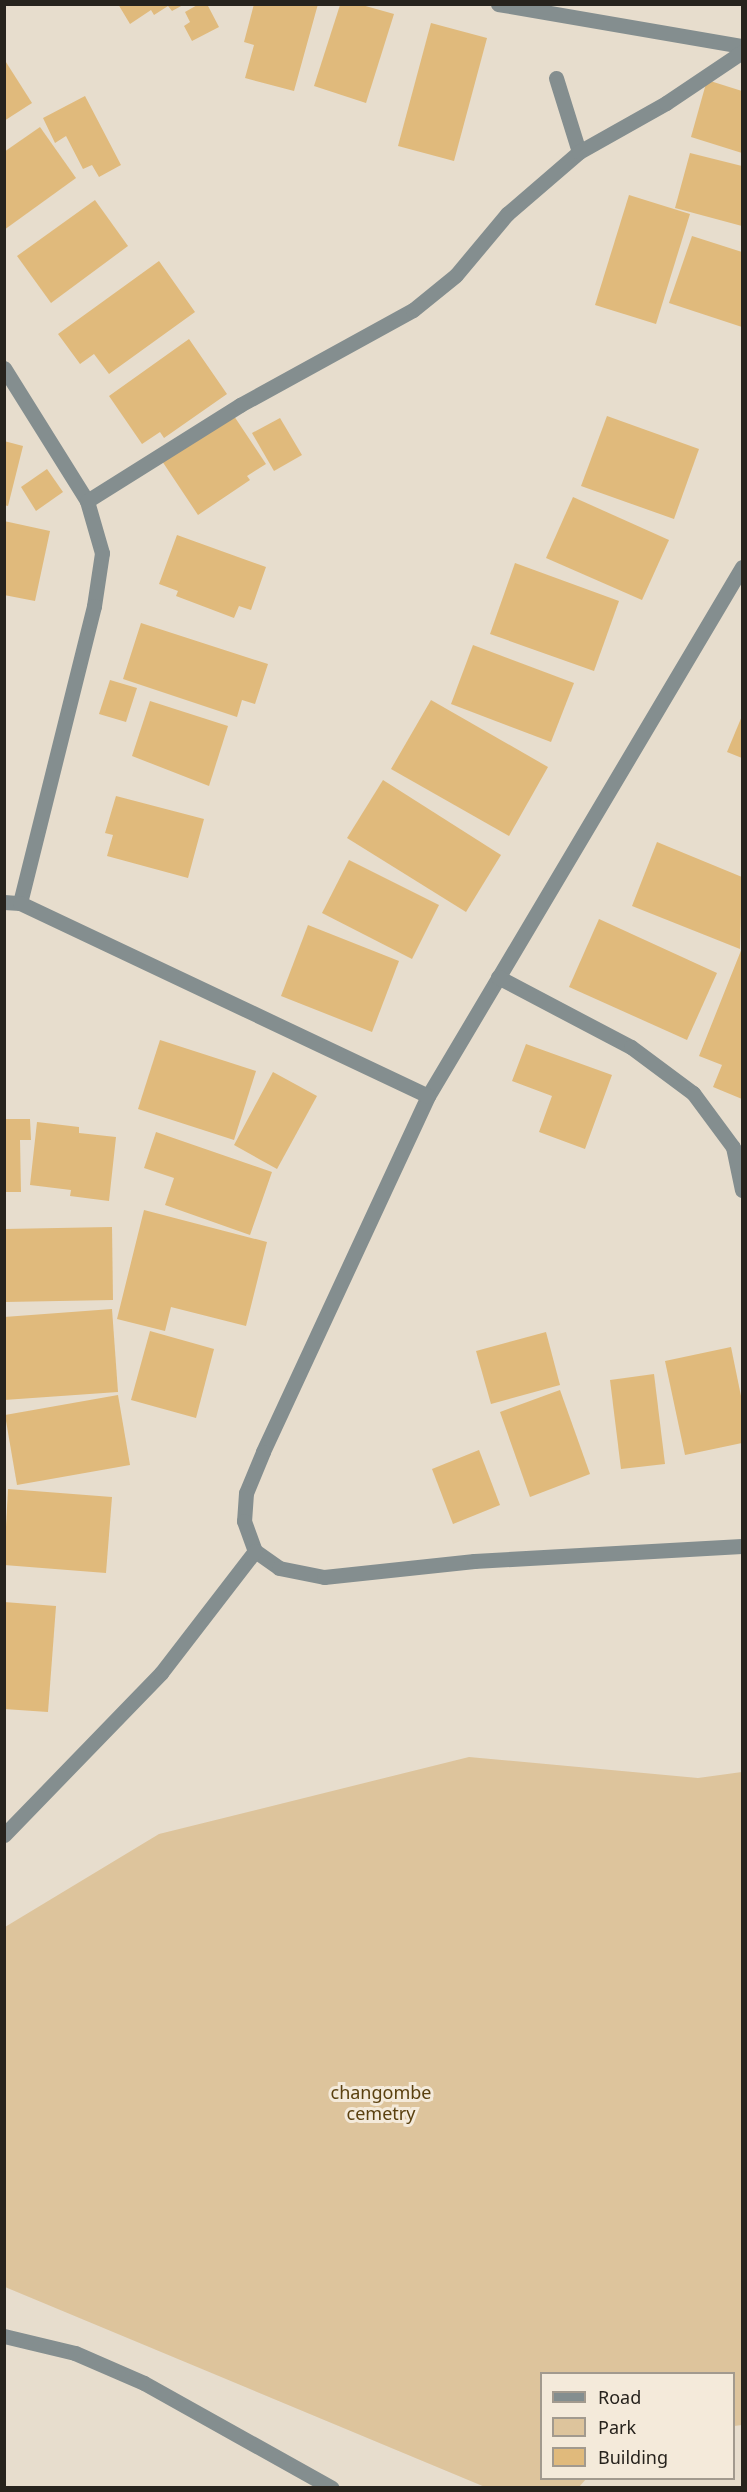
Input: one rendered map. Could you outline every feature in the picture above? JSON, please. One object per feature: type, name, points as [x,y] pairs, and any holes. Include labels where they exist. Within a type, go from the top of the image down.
[{"type":"street","points":[[501,5],[742,46]]},
{"type":"street","points":[[87,501],[249,400],[413,310],[456,275],[507,214],[579,152],[666,103],[742,52]]},
{"type":"street","points":[[556,78],[579,152]]},
{"type":"street","points":[[4,368],[87,501],[102,553],[94,606],[12,902],[428,1096]]},
{"type":"street","points":[[742,567],[428,1096],[246,1493],[244,1521],[255,1551],[279,1568],[324,1577],[474,1561],[742,1546]]},
{"type":"street","points":[[498,977],[631,1047],[693,1093],[733,1147],[742,1190]]},
{"type":"street","points":[[4,1835],[161,1673],[255,1551]]},
{"type":"street","points":[[4,2336],[75,2353],[144,2383],[332,2487]]},
{"type":"green space","name":"changombe cemetry","points":[[469,1757],[698,1778],[742,1772],[742,2425],[735,2426],[735,2372],[540,2372],[540,2480],[585,2480],[579,2487],[485,2487],[5,2287],[5,1927],[159,1834]]},
{"type":"building","points":[[118,4],[183,5],[172,11],[168,6],[154,15],[151,10],[130,24]]},
{"type":"building","points":[[199,4],[207,4],[219,27],[192,41],[184,26],[190,22],[185,12]]},
{"type":"building","points":[[254,4],[318,4],[294,91],[245,78],[254,45],[244,42]]},
{"type":"building","points":[[340,5],[362,5],[394,14],[366,103],[314,86]]},
{"type":"building","points":[[431,23],[487,38],[454,161],[398,146]]},
{"type":"building","points":[[4,59],[32,103],[4,121]]},
{"type":"building","points":[[707,80],[742,91],[742,153],[691,137]]},
{"type":"building","points":[[85,96],[121,165],[99,177],[92,165],[83,169],[66,136],[55,143],[43,118]]},
{"type":"building","points":[[40,127],[76,178],[4,230],[4,152]]},
{"type":"building","points":[[690,153],[742,166],[742,226],[675,208]]},
{"type":"building","points":[[629,195],[690,214],[656,324],[595,305]]},
{"type":"building","points":[[95,200],[128,246],[51,303],[17,256]]},
{"type":"building","points":[[692,236],[742,252],[742,327],[669,303]]},
{"type":"building","points":[[159,261],[195,312],[109,374],[94,354],[80,364],[58,334]]},
{"type":"building","points":[[189,339],[227,394],[164,438],[160,432],[142,444],[109,396]]},
{"type":"building","points":[[232,413],[266,464],[247,476],[250,480],[198,515],[162,461]]},
{"type":"building","points":[[607,416],[699,449],[674,519],[581,486]]},
{"type":"building","points":[[280,418],[302,455],[274,471],[252,433]]},
{"type":"building","points":[[4,441],[23,446],[8,506],[4,505]]},
{"type":"building","points":[[47,469],[63,492],[36,511],[21,487]]},
{"type":"building","points":[[573,497],[669,540],[642,600],[546,558]]},
{"type":"building","points":[[4,521],[50,531],[35,601],[4,595]]},
{"type":"building","points":[[177,535],[266,567],[251,610],[239,606],[234,618],[176,596],[178,591],[159,584]]},
{"type":"building","points":[[515,563],[619,601],[594,671],[490,634]]},
{"type":"building","points":[[141,623],[268,664],[255,704],[242,700],[237,717],[123,679]]},
{"type":"building","points":[[473,645],[574,683],[551,742],[451,704]]},
{"type":"building","points":[[110,680],[137,688],[126,722],[99,714]]},
{"type":"building","points":[[431,700],[548,767],[509,836],[391,769]]},
{"type":"building","points":[[150,701],[228,726],[209,786],[132,756]]},
{"type":"building","points":[[742,716],[742,758],[727,752]]},
{"type":"building","points":[[383,780],[501,855],[466,912],[347,838]]},
{"type":"building","points":[[116,796],[204,819],[188,878],[107,856],[113,835],[105,833]]},
{"type":"building","points":[[657,842],[742,877],[740,949],[632,906]]},
{"type":"building","points":[[349,860],[439,905],[412,959],[322,913]]},
{"type":"building","points":[[599,919],[717,973],[687,1040],[569,987]]},
{"type":"building","points":[[308,925],[399,961],[372,1032],[281,996]]},
{"type":"building","points":[[742,948],[742,1099],[713,1087],[722,1065],[699,1056]]},
{"type":"building","points":[[160,1040],[256,1071],[234,1140],[138,1109]]},
{"type":"building","points":[[526,1044],[612,1075],[585,1149],[539,1132],[552,1096],[512,1081]]},
{"type":"building","points":[[273,1072],[317,1096],[277,1169],[234,1145]]},
{"type":"building","points":[[4,1119],[30,1119],[31,1140],[20,1140],[21,1192],[4,1192]]},
{"type":"building","points":[[37,1122],[79,1127],[79,1133],[116,1137],[109,1201],[70,1196],[71,1190],[30,1185]]},
{"type":"building","points":[[156,1132],[272,1172],[250,1235],[165,1205],[174,1178],[144,1168]]},
{"type":"building","points":[[144,1210],[267,1242],[246,1326],[171,1307],[165,1331],[117,1319]]},
{"type":"building","points":[[112,1227],[113,1300],[5,1302],[4,1229]]},
{"type":"building","points":[[112,1309],[118,1392],[4,1400],[4,1317]]},
{"type":"building","points":[[150,1331],[214,1349],[196,1418],[131,1400]]},
{"type":"building","points":[[546,1332],[560,1385],[491,1404],[476,1351]]},
{"type":"building","points":[[731,1347],[742,1401],[742,1443],[685,1455],[665,1361]]},
{"type":"building","points":[[654,1374],[665,1464],[621,1469],[610,1380]]},
{"type":"building","points":[[560,1390],[590,1474],[530,1497],[500,1412]]},
{"type":"building","points":[[118,1395],[130,1465],[17,1485],[5,1415]]},
{"type":"building","points":[[479,1450],[500,1505],[453,1524],[432,1469]]},
{"type":"building","points":[[8,1489],[112,1497],[106,1573],[4,1565]]},
{"type":"building","points":[[4,1602],[56,1606],[48,1712],[4,1709]]}]
